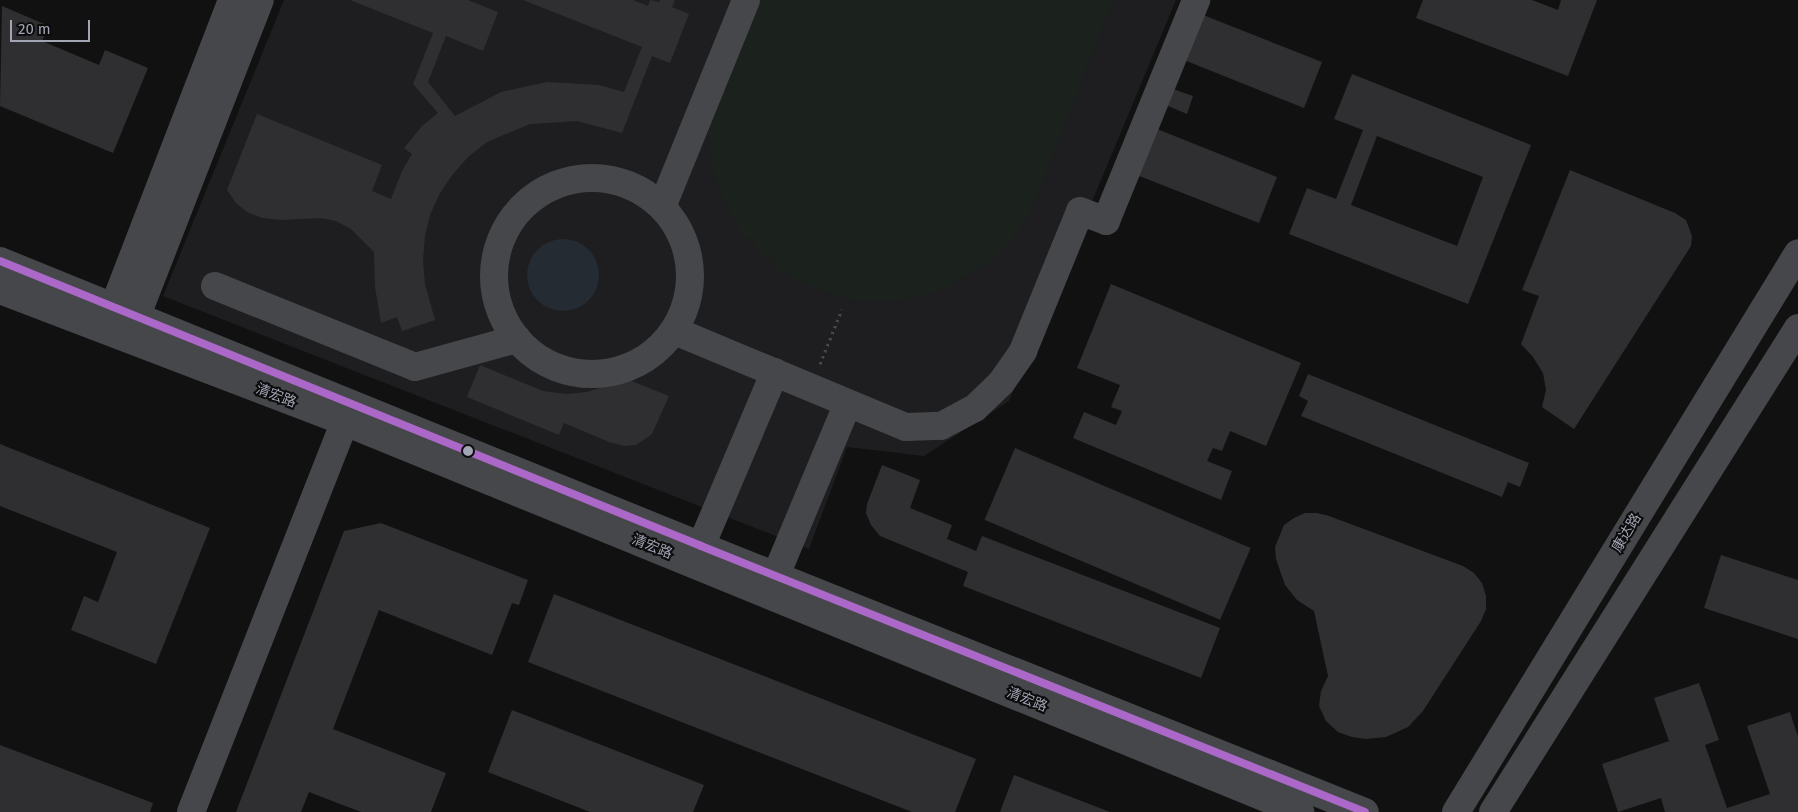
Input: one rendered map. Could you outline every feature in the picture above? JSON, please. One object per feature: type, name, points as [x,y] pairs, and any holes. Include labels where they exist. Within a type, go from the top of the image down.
[{"type":"street","points":[[125,310],[232,0]]},
{"type":"street","points":[[125,310],[260,0]]},
{"type":"street","points":[[662,207],[746,0]]},
{"type":"street","points":[[675,331],[906,427],[941,426],[975,408],[1001,383],[1023,351],[1080,211],[1106,221],[1196,0]]},
{"type":"street","points":[[578,177],[612,178],[643,191],[667,211],[684,239],[691,270],[688,302],[675,331],[653,354],[625,369],[594,375],[562,370],[533,356],[510,332],[496,301],[493,267],[501,235],[519,207],[546,187],[578,177]]},
{"type":"street","name":"康达路","points":[[1456,812],[1798,254]]},
{"type":"street","name":"清宏路","points":[[0,261],[125,310],[702,546],[1365,812]]},
{"type":"street","points":[[215,286],[415,366],[517,339]]},
{"type":"street","name":"清宏路","points":[[0,290],[345,422],[1300,812]]},
{"type":"street","points":[[1493,812],[1798,328]]},
{"type":"street","points":[[702,546],[775,372]]},
{"type":"street","points":[[776,575],[848,403]]},
{"type":"street","points":[[191,812],[345,422]]},
{"type":"path","points":[[811,388],[842,308]]},
{"type":"shaded area","points":[[284,0],[1176,0],[1009,401],[924,456],[847,447],[809,549],[163,296]]},
{"type":"shaded area","points":[[746,0],[1113,0],[1029,216],[1012,238],[992,260],[944,289],[915,298],[888,301],[859,301],[831,294],[805,284],[781,270],[741,231],[727,207],[716,182],[710,152],[708,126]]},
{"type":"shaded area","points":[[563,239],[583,245],[593,255],[599,275],[593,295],[583,305],[563,311],[543,305],[533,295],[527,275],[533,255],[543,245]]},
{"type":"building","points":[[350,0],[468,0],[498,12],[483,51],[446,36],[428,82],[455,116],[501,92],[547,82],[599,85],[624,92],[642,47],[523,0],[633,0],[648,6],[650,0],[660,2],[660,0],[675,0],[672,7],[689,14],[670,63],[652,56],[622,133],[577,121],[530,124],[487,142],[468,157],[440,193],[430,215],[425,236],[423,261],[425,284],[435,320],[402,331],[397,317],[381,323],[375,287],[374,252],[351,229],[336,221],[321,218],[282,220],[262,218],[247,212],[236,203],[227,190],[257,114],[382,165],[372,191],[391,199],[402,171],[412,154],[404,148],[422,126],[438,113],[413,84],[433,33]]},
{"type":"building","points":[[1423,0],[1532,0],[1558,10],[1561,0],[1597,0],[1568,76],[1416,18]]},
{"type":"building","points":[[2,6],[49,26],[42,41],[99,65],[105,50],[148,68],[113,153],[0,106]]},
{"type":"building","points":[[1183,7],[1322,62],[1304,108],[1184,60],[1173,89],[1193,96],[1187,114],[1166,105],[1157,129],[1277,177],[1259,223],[1119,168]]},
{"type":"building","points":[[1352,74],[1531,145],[1468,304],[1289,234],[1307,188],[1336,199],[1363,130],[1334,119]],"holes":[[[1377,136],[1483,177],[1457,246],[1351,205]]]},
{"type":"building","points":[[1570,170],[1675,213],[1686,220],[1692,236],[1691,246],[1574,429],[1542,407],[1546,390],[1543,373],[1533,357],[1521,344],[1539,296],[1522,290]]},
{"type":"building","points":[[1111,284],[1301,363],[1266,446],[1230,431],[1222,451],[1213,448],[1207,461],[1232,471],[1221,500],[1073,438],[1084,412],[1116,425],[1122,411],[1111,407],[1120,385],[1077,368]]},
{"type":"building","points":[[480,365],[543,391],[566,394],[587,392],[624,378],[669,396],[652,434],[636,445],[624,446],[609,442],[564,423],[559,435],[467,397]]},
{"type":"building","points":[[1308,374],[1529,463],[1520,487],[1508,482],[1502,497],[1301,416],[1308,401],[1299,396]]},
{"type":"building","points":[[0,444],[210,528],[156,664],[71,630],[84,596],[98,602],[117,552],[0,506]]},
{"type":"building","points":[[1015,448],[1251,548],[1220,620],[985,520]]},
{"type":"building","points":[[882,465],[920,480],[910,508],[952,525],[947,539],[976,551],[982,536],[1220,628],[1201,678],[963,586],[968,572],[880,536],[871,525],[866,513],[867,504]]},
{"type":"building","points":[[1305,513],[1329,516],[1463,566],[1474,573],[1482,583],[1486,596],[1486,609],[1481,621],[1423,711],[1408,727],[1386,737],[1366,739],[1338,732],[1326,721],[1319,706],[1321,691],[1328,676],[1314,611],[1297,600],[1285,585],[1276,559],[1275,547],[1284,525]]},
{"type":"building","points":[[381,523],[528,580],[519,605],[512,603],[492,655],[379,610],[333,729],[446,773],[431,812],[361,812],[309,792],[301,812],[236,812],[344,531]]},
{"type":"building","points":[[1721,555],[1798,580],[1798,639],[1704,608]]},
{"type":"building","points":[[554,594],[976,759],[955,812],[912,812],[528,662]]},
{"type":"building","points":[[1699,683],[1719,740],[1705,745],[1727,808],[1770,794],[1747,726],[1790,712],[1798,737],[1798,812],[1665,812],[1661,798],[1618,812],[1602,764],[1669,741],[1654,698]]},
{"type":"building","points":[[512,710],[704,785],[693,812],[590,812],[488,772]]},
{"type":"building","points":[[0,745],[153,803],[150,812],[0,812]]},
{"type":"building","points":[[1014,775],[1110,812],[1000,812]]},
{"type":"transit line","points":[[0,261],[701,546],[1365,812]]}]
